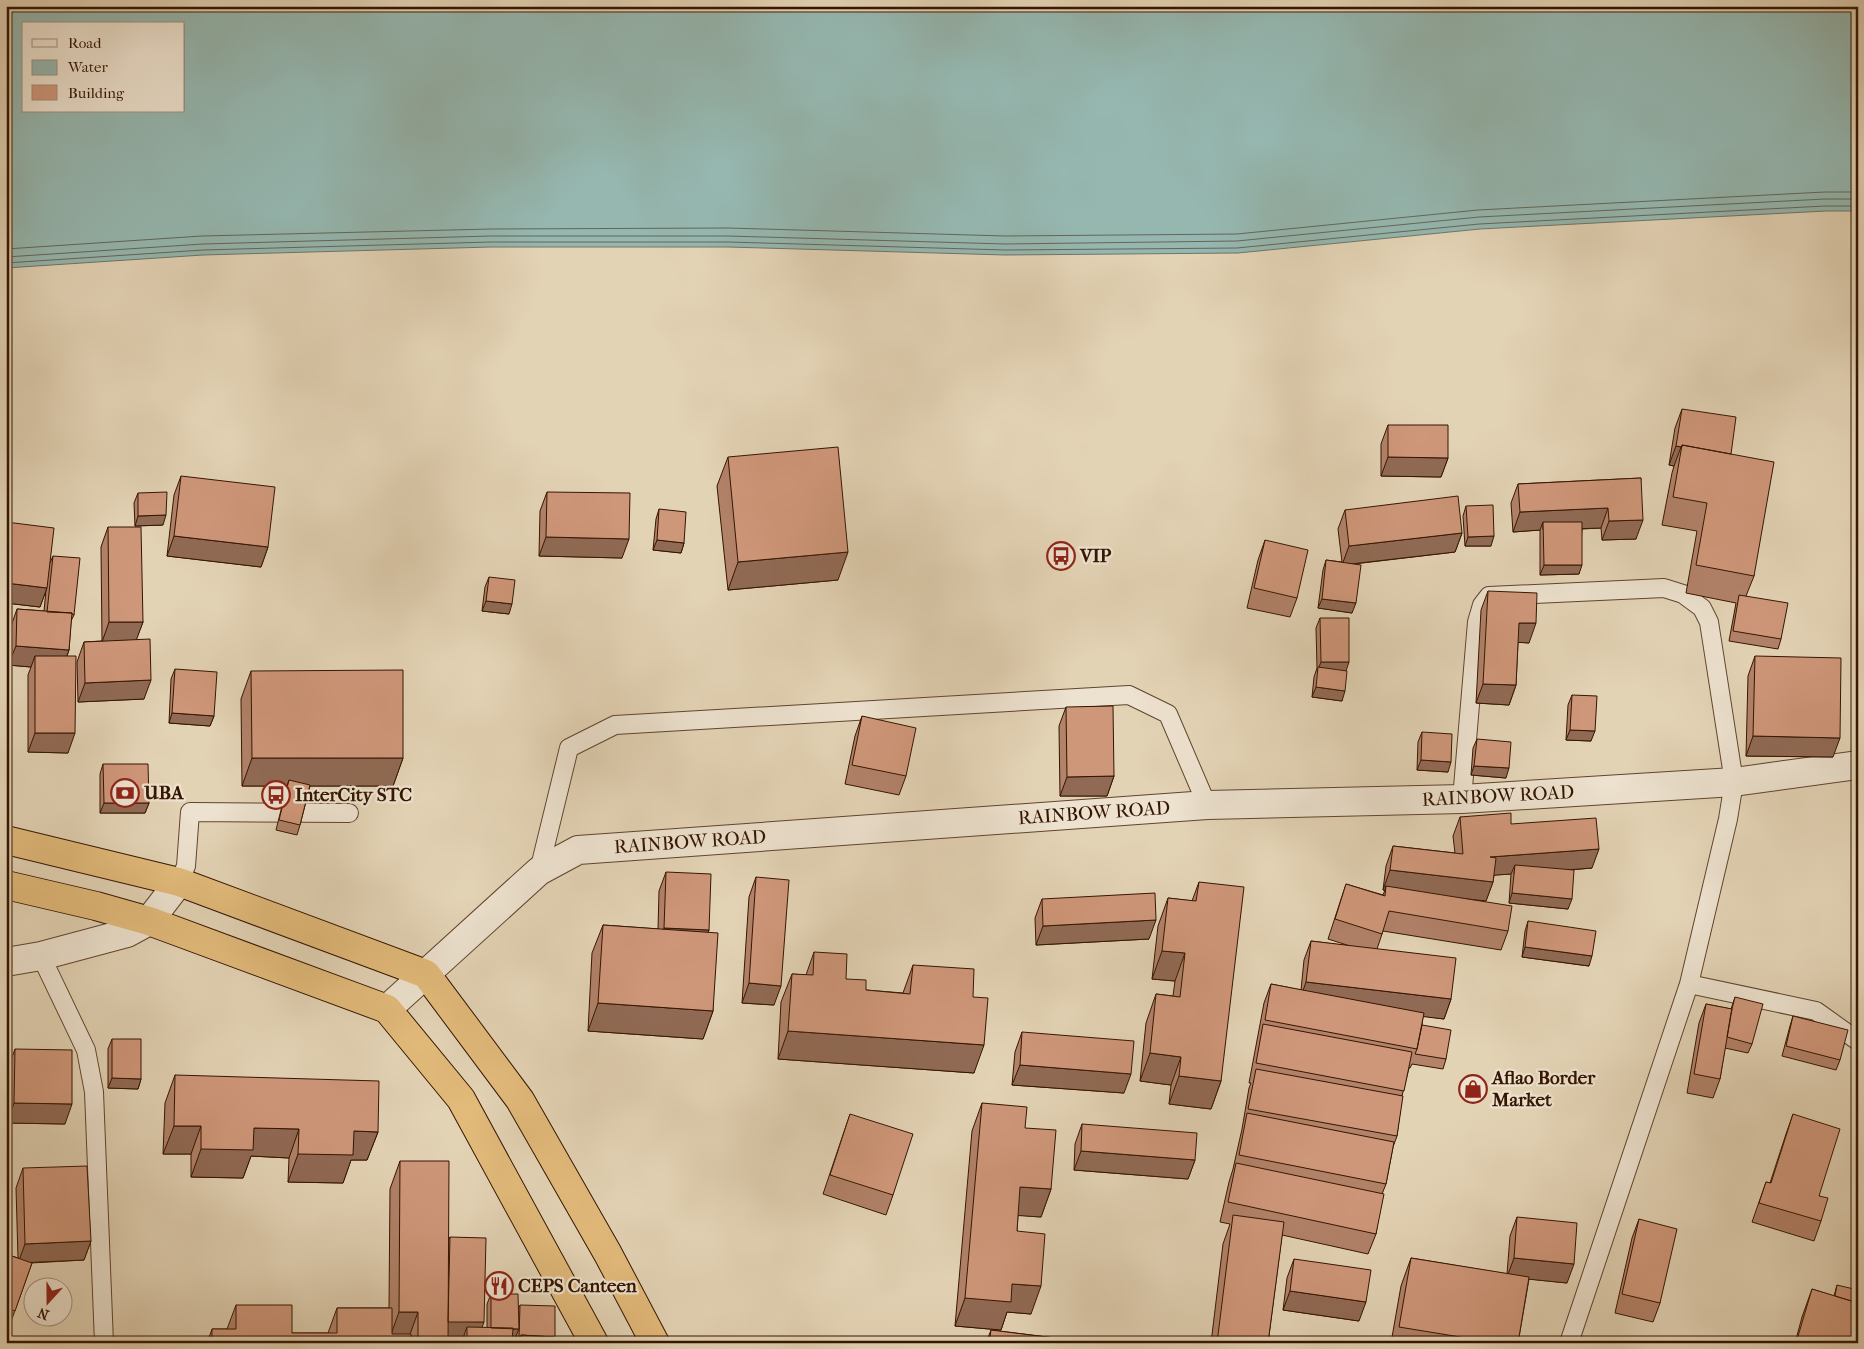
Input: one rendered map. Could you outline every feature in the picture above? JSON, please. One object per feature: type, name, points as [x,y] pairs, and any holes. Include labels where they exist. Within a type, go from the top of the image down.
[{"type":"highway","points":[[6,840],[179,882],[426,974],[520,1100],[608,1254],[655,1343]]},
{"type":"highway","points":[[6,885],[150,921],[387,1009],[461,1099],[594,1343]]},
{"type":"street","name":"RAINBOW ROAD","points":[[387,1009],[539,871],[578,850],[1207,805],[1462,800],[1734,782],[1858,766]]},
{"type":"street","points":[[6,962],[40,956],[127,933],[150,921],[179,882]]},
{"type":"lane","points":[[1462,800],[1477,622],[1482,605],[1489,596],[1664,588],[1683,594],[1702,608],[1709,622],[1734,782],[1728,819],[1690,984],[1569,1343]]},
{"type":"lane","points":[[539,871],[569,748],[615,725],[1129,695],[1168,714],[1207,805]]},
{"type":"lane","points":[[179,882],[186,866],[190,812],[349,813]]},
{"type":"lane","points":[[40,956],[86,1050],[94,1092],[104,1343]]},
{"type":"lane","points":[[1690,984],[1816,1011],[1858,1041]]},
{"type":"water","points":[[6,6],[1858,6],[1858,211],[1826,211],[1480,229],[1238,253],[1005,255],[728,247],[491,247],[203,255],[6,268]]},
{"type":"building","points":[[1682,409],[1736,417],[1731,454],[1682,445],[1682,447],[1676,446]]},
{"type":"building","points":[[1388,425],[1448,425],[1448,458],[1388,457]]},
{"type":"building","points":[[1682,445],[1774,462],[1754,576],[1696,565],[1707,503],[1673,497]]},
{"type":"building","points":[[838,447],[848,552],[738,562],[728,457]]},
{"type":"building","points":[[181,476],[275,487],[268,547],[174,536]]},
{"type":"building","points":[[1641,478],[1643,520],[1609,521],[1608,508],[1520,512],[1518,484]]},
{"type":"building","points":[[167,492],[166,515],[138,516],[138,493]]},
{"type":"building","points":[[547,492],[630,493],[629,539],[546,537]]},
{"type":"building","points":[[1458,496],[1462,533],[1349,546],[1345,510]]},
{"type":"building","points":[[1493,505],[1494,536],[1468,537],[1466,506]]},
{"type":"building","points":[[659,509],[686,512],[684,543],[657,540]]},
{"type":"building","points":[[6,522],[54,528],[47,588],[6,583]]},
{"type":"building","points":[[1543,522],[1582,522],[1582,565],[1544,565]]},
{"type":"building","points":[[108,527],[141,527],[143,622],[109,622]]},
{"type":"building","points":[[1265,540],[1308,550],[1297,598],[1254,588]]},
{"type":"building","points":[[53,556],[80,558],[74,615],[72,613],[47,612]]},
{"type":"building","points":[[1326,560],[1361,565],[1356,603],[1322,599]]},
{"type":"building","points":[[489,577],[515,580],[512,604],[486,601]]},
{"type":"building","points":[[1488,591],[1537,593],[1536,623],[1519,623],[1516,685],[1483,684]]},
{"type":"building","points":[[1739,595],[1788,603],[1781,639],[1733,631]]},
{"type":"building","points":[[17,609],[72,613],[69,650],[16,646]]},
{"type":"building","points":[[1320,618],[1349,618],[1349,662],[1321,662]]},
{"type":"building","points":[[150,639],[151,680],[85,683],[84,642]]},
{"type":"building","points":[[35,656],[76,656],[75,733],[35,733]]},
{"type":"building","points":[[1755,656],[1841,658],[1840,738],[1753,736]]},
{"type":"building","points":[[1318,667],[1347,671],[1345,691],[1316,687]]},
{"type":"building","points":[[175,669],[217,672],[214,716],[172,713]]},
{"type":"building","points":[[403,670],[403,758],[252,758],[251,671]]},
{"type":"building","points":[[1572,695],[1597,696],[1595,731],[1570,730]]},
{"type":"building","points":[[1113,706],[1114,776],[1067,777],[1066,707]]},
{"type":"building","points":[[862,716],[916,728],[906,776],[852,765]]},
{"type":"building","points":[[1422,732],[1452,734],[1451,762],[1421,760]]},
{"type":"building","points":[[1477,739],[1511,742],[1509,768],[1474,766]]},
{"type":"building","points":[[103,764],[148,764],[149,803],[104,803]]},
{"type":"building","points":[[289,780],[310,785],[300,825],[279,820]]},
{"type":"building","points":[[1511,813],[1511,824],[1596,818],[1599,849],[1490,857],[1496,858],[1493,882],[1390,870],[1393,846],[1463,854],[1460,817]]},
{"type":"building","points":[[1515,865],[1574,870],[1572,899],[1512,893]]},
{"type":"building","points":[[666,872],[711,874],[709,930],[664,928]]},
{"type":"building","points":[[756,877],[789,880],[781,986],[749,983]]},
{"type":"building","points":[[1199,882],[1244,887],[1221,1081],[1179,1076],[1181,1057],[1150,1053],[1156,994],[1180,997],[1185,953],[1162,951],[1168,898],[1196,901]]},
{"type":"building","points":[[1346,884],[1385,896],[1386,886],[1512,906],[1508,931],[1389,911],[1382,934],[1335,919]]},
{"type":"building","points":[[1155,893],[1156,920],[1043,926],[1042,899]]},
{"type":"building","points":[[1528,921],[1596,931],[1592,956],[1525,947]]},
{"type":"building","points":[[603,925],[718,933],[713,1011],[598,1003]]},
{"type":"building","points":[[1311,941],[1456,958],[1451,999],[1306,982]]},
{"type":"building","points":[[814,952],[847,954],[846,979],[866,980],[866,990],[910,994],[913,965],[974,969],[973,997],[988,998],[984,1045],[788,1031],[792,974],[813,975]]},
{"type":"building","points":[[1271,984],[1424,1013],[1417,1049],[1265,1020]]},
{"type":"building","points":[[1735,997],[1763,1004],[1752,1044],[1727,1037]]},
{"type":"building","points":[[1706,1004],[1732,1009],[1720,1079],[1694,1074]]},
{"type":"building","points":[[1793,1016],[1848,1030],[1840,1060],[1786,1046]]},
{"type":"building","points":[[1263,1024],[1412,1052],[1404,1091],[1256,1063]]},
{"type":"building","points":[[1422,1025],[1451,1030],[1446,1059],[1415,1054]]},
{"type":"building","points":[[1022,1032],[1134,1041],[1131,1074],[1020,1065]]},
{"type":"building","points":[[112,1039],[141,1039],[141,1079],[112,1078]]},
{"type":"building","points":[[15,1049],[72,1050],[72,1104],[14,1103]]},
{"type":"building","points":[[1256,1069],[1403,1096],[1397,1136],[1248,1109]]},
{"type":"building","points":[[175,1075],[379,1081],[378,1132],[354,1131],[353,1155],[298,1154],[299,1129],[254,1128],[253,1150],[201,1149],[201,1126],[174,1126]]},
{"type":"building","points":[[982,1103],[1027,1107],[1025,1128],[1056,1130],[1051,1189],[1020,1187],[1017,1231],[1045,1234],[1041,1286],[1012,1284],[1011,1302],[965,1298]]},
{"type":"building","points":[[1247,1113],[1394,1142],[1386,1184],[1239,1155]]},
{"type":"building","points":[[850,1114],[913,1134],[893,1195],[830,1175]]},
{"type":"building","points":[[1793,1114],[1840,1129],[1819,1196],[1828,1198],[1821,1221],[1759,1203],[1766,1182],[1771,1183]]},
{"type":"building","points":[[1082,1124],[1197,1133],[1195,1160],[1081,1151]]},
{"type":"building","points":[[400,1161],[449,1161],[448,1343],[418,1343],[418,1312],[399,1312]]},
{"type":"building","points":[[1236,1163],[1384,1194],[1376,1234],[1228,1202]]},
{"type":"building","points":[[6,1166],[8,1166],[6,1185]]},
{"type":"building","points":[[87,1166],[91,1241],[25,1244],[23,1168]]},
{"type":"building","points":[[1233,1215],[1284,1222],[1268,1343],[1217,1343]]},
{"type":"building","points":[[1517,1217],[1577,1223],[1574,1264],[1514,1258]]},
{"type":"building","points":[[1639,1219],[1677,1229],[1660,1303],[1622,1294]]},
{"type":"building","points":[[450,1237],[486,1238],[484,1322],[448,1322]]},
{"type":"building","points":[[6,1254],[32,1263],[27,1276],[22,1276],[22,1291],[15,1311],[6,1308]]},
{"type":"building","points":[[1411,1258],[1529,1277],[1518,1343],[1497,1343],[1399,1327]]},
{"type":"building","points":[[1294,1259],[1371,1270],[1366,1302],[1290,1291]]},
{"type":"building","points":[[1837,1285],[1858,1290],[1858,1303],[1835,1296]]},
{"type":"building","points":[[1812,1289],[1858,1303],[1858,1343],[1796,1343]]},
{"type":"building","points":[[491,1294],[518,1294],[519,1329],[491,1328]]},
{"type":"building","points":[[236,1305],[292,1305],[292,1333],[337,1333],[337,1308],[392,1308],[392,1334],[411,1334],[411,1343],[212,1343],[212,1329],[236,1329]]},
{"type":"building","points":[[520,1305],[555,1306],[555,1340],[554,1337],[521,1335],[519,1339]]},
{"type":"building","points":[[467,1327],[513,1328],[512,1343],[467,1343]]},
{"type":"building","points":[[991,1330],[1095,1343],[989,1343]]},
{"type":"building","points":[[521,1335],[554,1337],[554,1343],[521,1343]]},
{"type":"building","points":[[1127,1338],[1176,1343],[1127,1343]]},
{"type":"place","name":"VIP","points":[[1061,556]]},
{"type":"place","name":"UBA","points":[[125,793]]},
{"type":"place","name":"InterCity STC","points":[[276,795]]},
{"type":"place","name":"Aflao Border Market","points":[[1473,1089]]},
{"type":"place","name":"CEPS Canteen","points":[[499,1286]]}]
